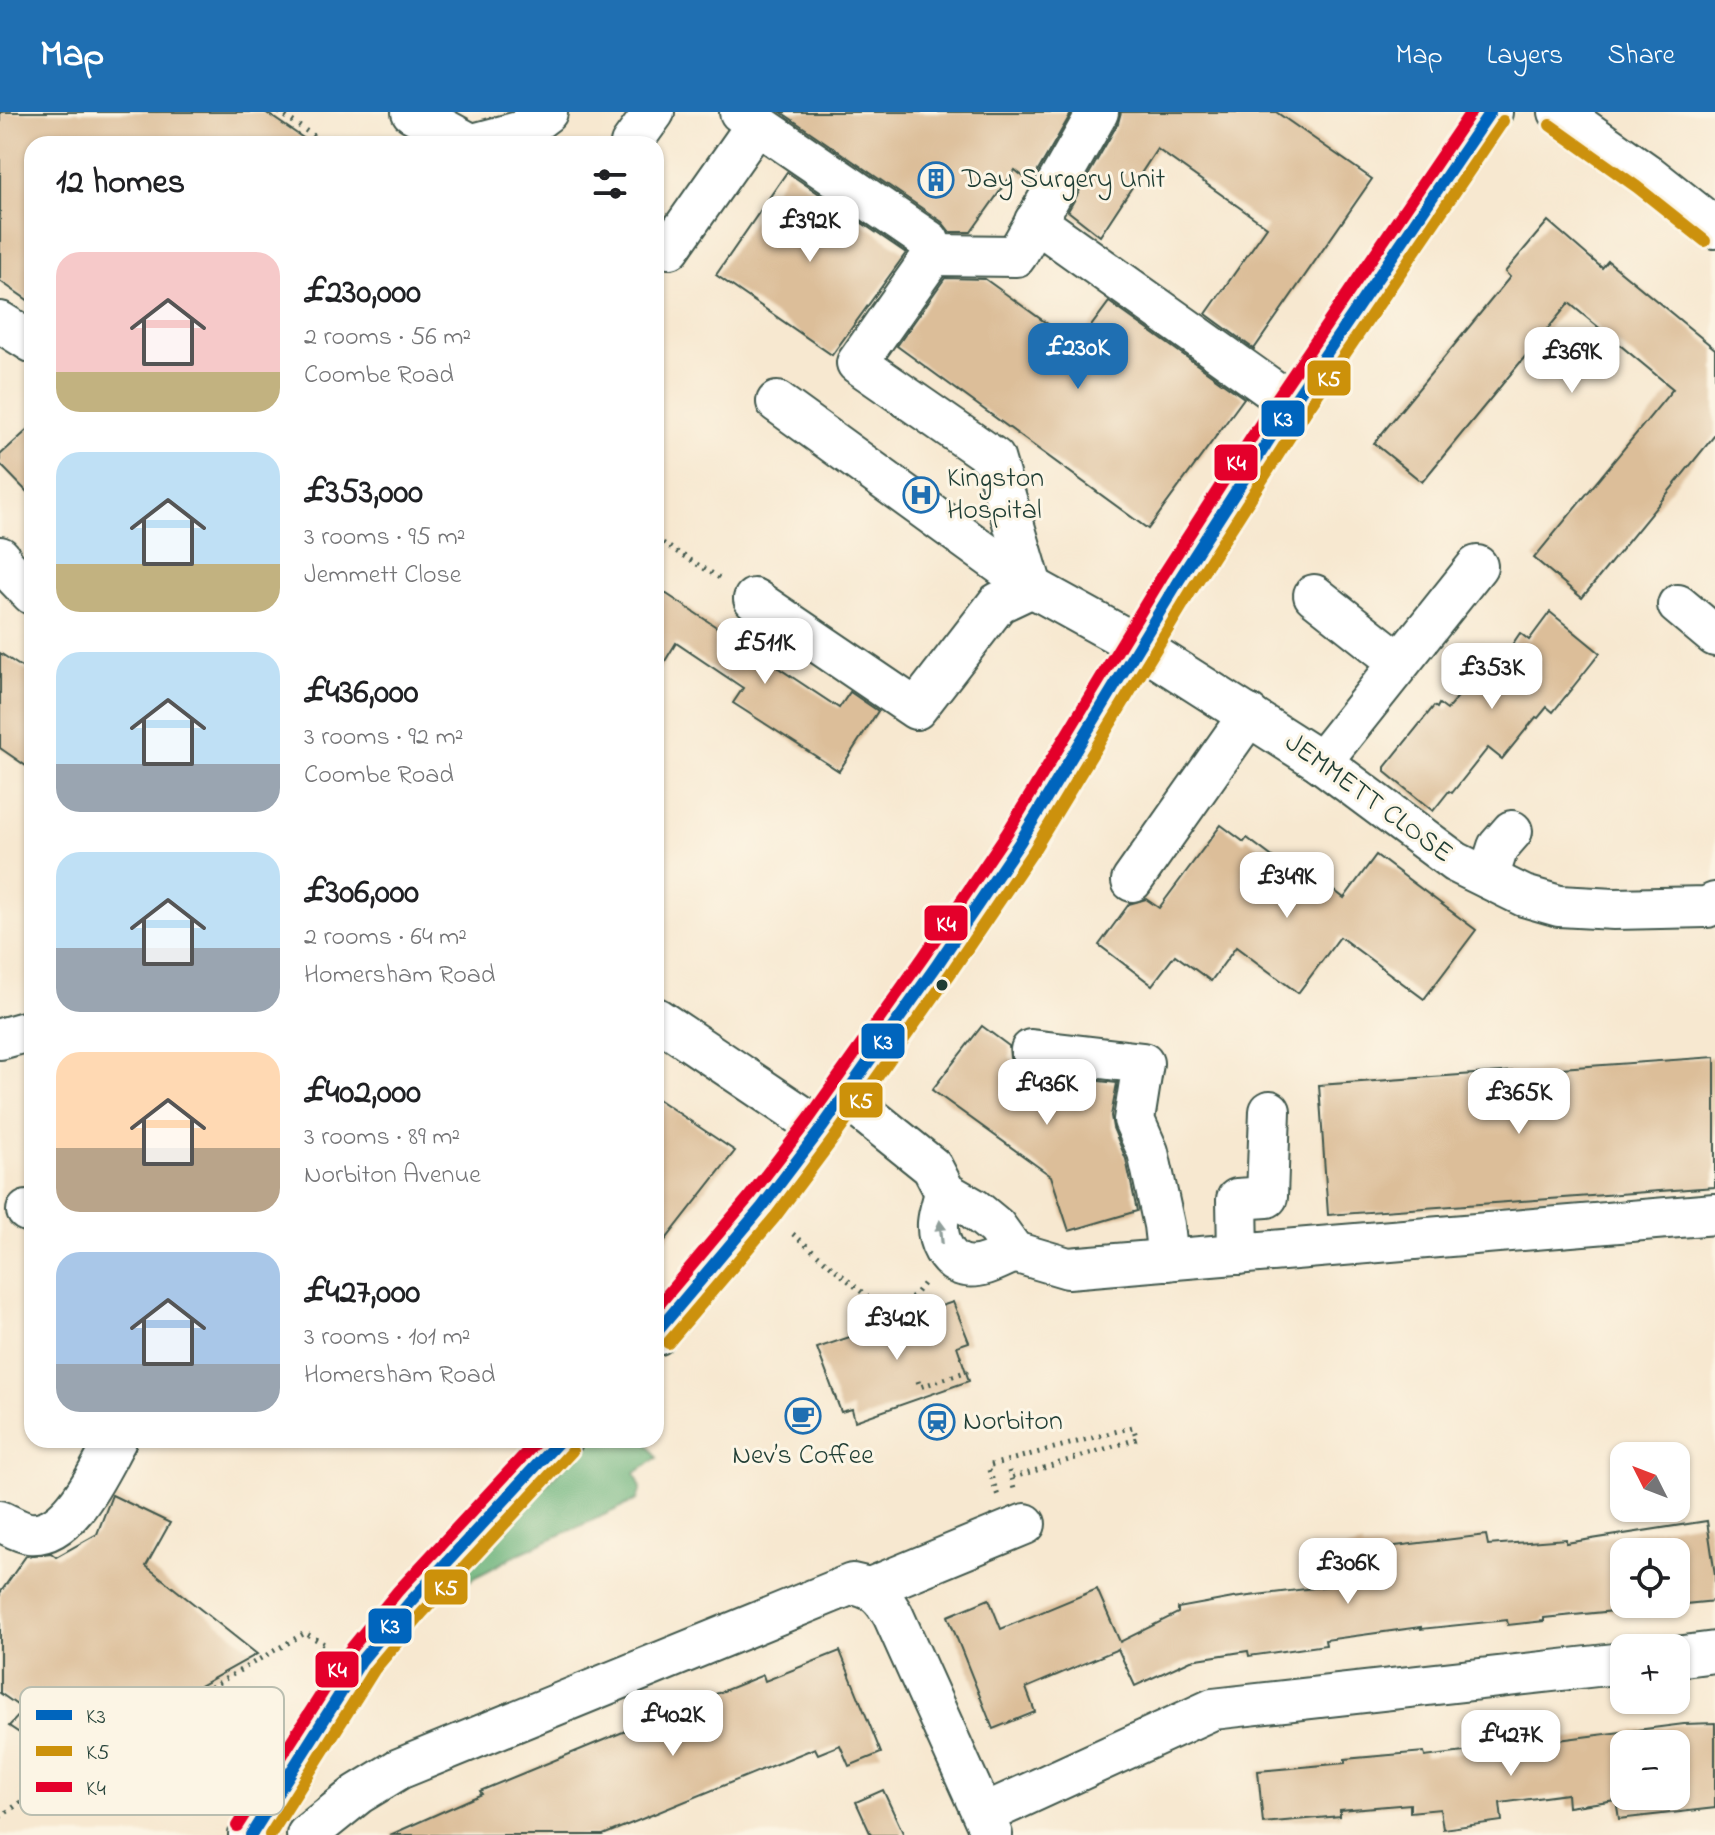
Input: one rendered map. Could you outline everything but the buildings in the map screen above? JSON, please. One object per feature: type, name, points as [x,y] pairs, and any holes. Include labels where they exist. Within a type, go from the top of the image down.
[{"type":"main road","points":[[664,1323],[762,1207],[833,1113],[1020,842],[1292,404],[1490,112]]},
{"type":"main road","points":[[284,1783],[361,1661],[410,1602],[553,1448]]},
{"type":"main road","points":[[251,1835],[264,1815]]},
{"type":"street","points":[[412,112],[457,136]]},
{"type":"street","points":[[503,136],[522,131],[547,112]]},
{"type":"street","points":[[637,136],[654,112]]},
{"type":"street","points":[[933,255],[1016,256],[1098,112]]},
{"type":"street","points":[[1559,112],[1647,174],[1715,228]]},
{"type":"street","points":[[670,248],[749,118],[929,241],[933,255]]},
{"type":"street","points":[[1035,221],[1292,404]]},
{"type":"street","points":[[754,599],[916,709],[998,603],[1032,587],[994,458],[857,363],[933,255]]},
{"type":"street","points":[[0,322],[24,337]]},
{"type":"street","name":"JEMMETT CLOSE","points":[[777,402],[1032,587],[1139,646],[1249,715],[1321,762],[1455,862],[1524,896],[1559,906],[1712,908]]},
{"type":"street","points":[[0,557],[24,586]]},
{"type":"street","points":[[1321,762],[1477,566]]},
{"type":"street","points":[[1314,595],[1399,662]]},
{"type":"street","points":[[1678,605],[1715,636]]},
{"type":"street","points":[[1132,881],[1249,715]]},
{"type":"street","points":[[1488,878],[1498,847],[1512,831]]},
{"type":"street","points":[[664,1022],[932,1167],[945,1192],[973,1208],[996,1227],[1014,1252],[1068,1268],[1715,1214]]},
{"type":"street","points":[[0,1039],[24,1032]]},
{"type":"street","points":[[1031,1050],[1143,1063],[1134,1120],[1148,1152],[1164,1225],[1168,1260]]},
{"type":"street","points":[[1223,1255],[1237,1199],[1267,1197],[1270,1111]]},
{"type":"street","points":[[945,1192],[938,1223],[940,1241],[947,1256],[966,1266],[992,1262],[1014,1252]]},
{"type":"street","points":[[0,1521],[27,1534],[48,1532],[70,1516],[111,1448]]},
{"type":"street","points":[[870,1588],[1025,1524]]},
{"type":"street","points":[[307,1835],[358,1794],[399,1769],[852,1584],[870,1588],[883,1599],[893,1615],[988,1824],[1213,1709],[1610,1665]]},
{"type":"street","points":[[1690,1655],[1715,1652]]},
{"type":"path","points":[[279,112],[314,136]]},
{"type":"path","points":[[664,544],[754,599]]},
{"type":"path","points":[[784,1225],[870,1299],[897,1315]]},
{"type":"path","points":[[918,1381],[920,1387],[968,1371]]},
{"type":"path","points":[[998,1495],[990,1468],[1133,1427],[1137,1439],[1011,1478]]},
{"type":"path","points":[[211,1687],[305,1633],[339,1653],[361,1661]]},
{"type":"path","points":[[0,1817],[20,1803]]},
{"type":"green space","points":[[581,1448],[650,1448],[657,1458],[635,1473],[641,1488],[637,1500],[518,1554],[458,1587],[453,1582]]},
{"type":"transit line","name":"K4","points":[[664,1298],[749,1197],[808,1120],[924,956],[1007,833],[1163,575],[1279,395],[1471,112]]},
{"type":"transit line","name":"K3","points":[[664,1323],[762,1207],[937,965],[1020,842],[1177,583],[1292,404],[1490,112]]},
{"type":"transit line","name":"K5","points":[[668,1343],[775,1217],[950,974],[1034,850],[1191,591],[1305,413],[1503,121]]},
{"type":"transit line","name":"K5","points":[[1550,125],[1637,187],[1705,241]]},
{"type":"transit line","name":"K4","points":[[284,1753],[349,1651],[398,1591],[531,1448]]},
{"type":"transit line","name":"K3","points":[[284,1783],[361,1661],[410,1602],[553,1448]]},
{"type":"transit line","name":"K5","points":[[284,1813],[374,1670],[422,1613],[572,1451]]},
{"type":"transit line","name":"K4","points":[[237,1826],[244,1815]]},
{"type":"transit line","name":"K3","points":[[251,1835],[264,1815]]},
{"type":"transit line","name":"K5","points":[[270,1835],[283,1815]]},
{"type":"place","name":"Day Surgery Unit","points":[[936,180]]},
{"type":"place","name":"Kingston Hospital","points":[[921,495]]},
{"type":"place","name":"Nev’s Coffee","points":[[803,1416]]},
{"type":"place","name":"Norbiton","points":[[937,1422]]}]
